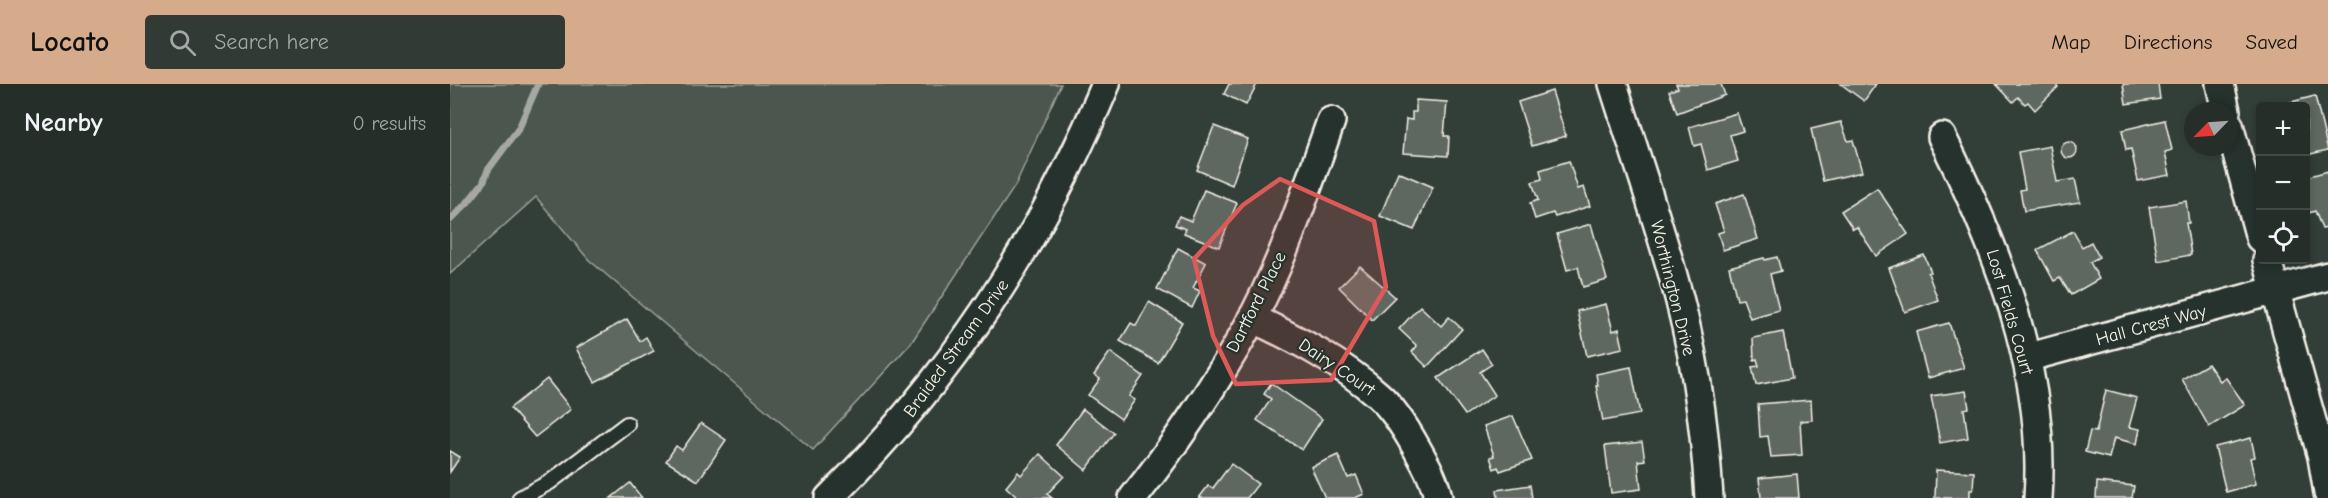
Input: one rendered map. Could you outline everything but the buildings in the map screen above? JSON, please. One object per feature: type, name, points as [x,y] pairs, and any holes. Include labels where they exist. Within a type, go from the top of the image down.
[{"type":"street","name":"Braided Stream Drive","points":[[831,498],[928,391],[974,331],[1015,267],[1085,134],[1106,84]]},
{"type":"street","name":"Worthington Drive","points":[[1613,84],[1673,274],[1691,356],[1709,498]]},
{"type":"street","points":[[2220,84],[2224,102]]},
{"type":"street","name":"Dartford Place","points":[[1133,498],[1191,417],[1252,318],[1293,228],[1331,121]]},
{"type":"street","name":"Lost Fields Court","points":[[1942,136],[1988,236],[2019,331],[2036,412],[2040,468],[2038,498]]},
{"type":"street","points":[[2238,156],[2256,223]]},
{"type":"street","points":[[2268,264],[2322,457],[2328,493]]},
{"type":"street","name":"Hall Crest Way","points":[[2026,358],[2328,276]]},
{"type":"street","name":"Dairy Court","points":[[1252,318],[1300,342],[1346,370],[1380,396],[1405,428],[1425,462],[1438,498]]},
{"type":"lane","points":[[520,498],[550,482],[627,424]]},
{"type":"highlighted area","points":[[1280,179],[1374,221],[1386,287],[1331,380],[1236,384],[1213,336],[1194,259],[1243,205]]},
{"type":"shaded area","points":[[450,84],[1061,84],[1015,186],[911,343],[813,450],[589,260],[536,197],[450,274]]},
{"type":"waterway","points":[[450,220],[483,183],[488,170],[519,128],[538,84]]}]
